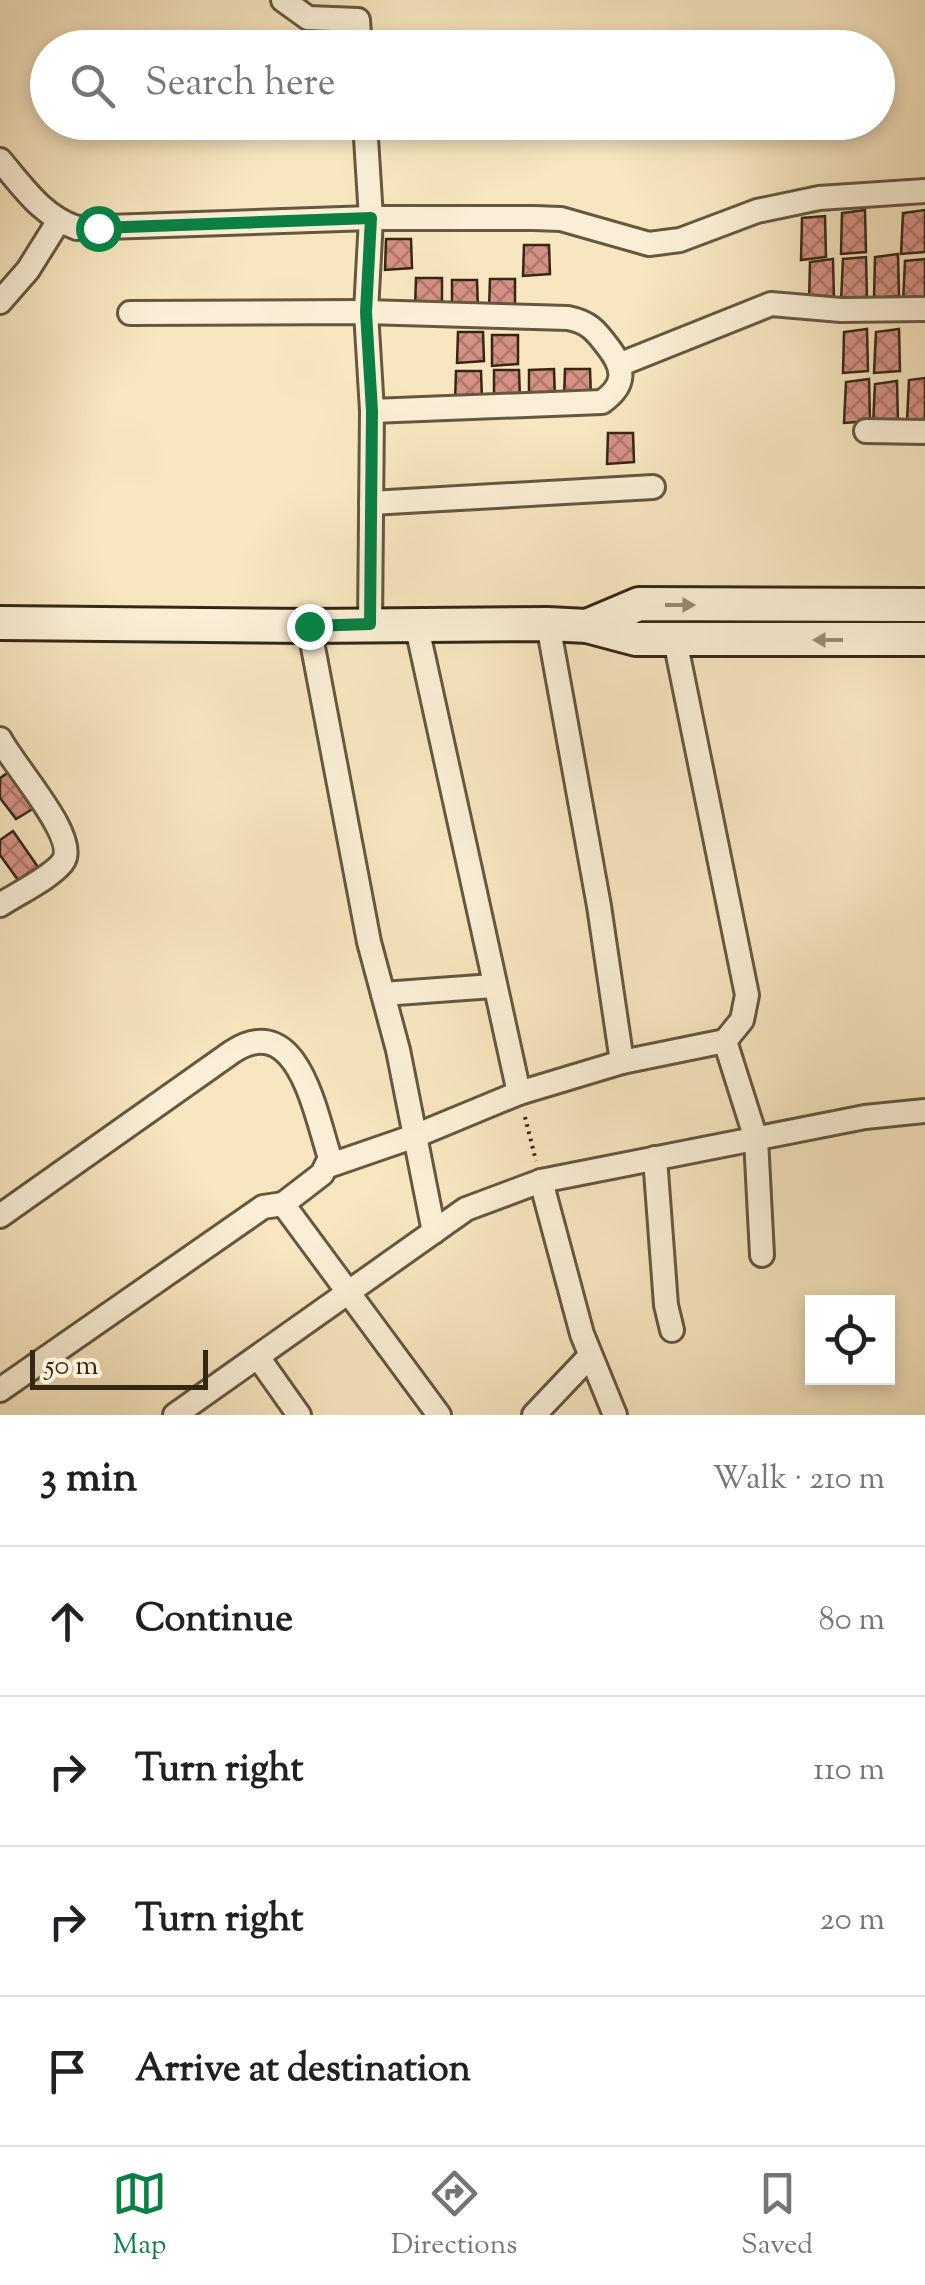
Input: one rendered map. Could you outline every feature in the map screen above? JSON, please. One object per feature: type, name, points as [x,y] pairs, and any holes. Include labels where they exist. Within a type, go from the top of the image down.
[{"type":"main road","points":[[587,626],[639,604],[925,605]]},
{"type":"main road","points":[[0,623],[548,624],[587,626],[636,639],[925,640]]},
{"type":"street","points":[[284,0],[308,18],[357,10]]},
{"type":"street","points":[[365,140],[371,218],[366,312],[372,411],[370,624]]},
{"type":"street","points":[[0,160],[45,212],[76,228],[371,218],[561,219],[649,244],[680,240],[757,211],[819,198],[925,191]]},
{"type":"street","points":[[0,302],[28,270],[58,222]]},
{"type":"street","points":[[621,364],[771,304],[841,310],[925,308]]},
{"type":"street","points":[[130,313],[366,312],[581,320],[593,327],[621,364],[622,380],[614,394],[602,402],[372,411]]},
{"type":"street","points":[[866,431],[925,432]]},
{"type":"street","points":[[371,503],[653,487]]},
{"type":"street","points":[[416,623],[519,1093]]},
{"type":"street","points":[[548,624],[599,906],[622,1062]]},
{"type":"street","points":[[309,626],[369,942],[434,1232]]},
{"type":"street","points":[[0,1390],[263,1207],[283,1204],[328,1166],[415,1136],[519,1093],[622,1062],[726,1041],[742,1020],[747,995],[674,640]]},
{"type":"street","points":[[0,739],[6,765],[61,829],[66,846],[64,859],[55,869],[0,905]]},
{"type":"street","points":[[383,994],[493,986]]},
{"type":"street","points":[[0,1216],[248,1042],[266,1040],[287,1050],[304,1078],[330,1158],[328,1166]]},
{"type":"street","points":[[726,1041],[756,1139],[762,1254]]},
{"type":"street","points":[[181,1413],[466,1208],[542,1181],[865,1117],[925,1112]]},
{"type":"street","points":[[655,1158],[666,1305],[672,1330]]},
{"type":"street","points":[[542,1181],[590,1356],[615,1415]]},
{"type":"street","points":[[283,1204],[439,1415]]},
{"type":"street","points":[[534,1415],[590,1356]]},
{"type":"street","points":[[258,1357],[299,1415]]},
{"type":"path","points":[[519,1093],[542,1181]]},
{"type":"building","points":[[865,210],[866,252],[841,254],[842,213]]},
{"type":"building","points":[[925,210],[925,252],[901,254],[903,213]]},
{"type":"building","points":[[825,216],[826,257],[801,260],[802,218]]},
{"type":"building","points":[[386,239],[411,239],[412,268],[385,270]]},
{"type":"building","points":[[524,245],[549,245],[550,274],[523,276]]},
{"type":"building","points":[[898,254],[899,296],[874,298],[875,257]]},
{"type":"building","points":[[866,257],[867,299],[841,301],[843,259]]},
{"type":"building","points":[[833,259],[834,301],[809,303],[810,262]]},
{"type":"building","points":[[925,259],[925,301],[903,303],[905,261]]},
{"type":"building","points":[[416,278],[442,278],[442,307],[415,309]]},
{"type":"building","points":[[490,279],[515,279],[515,308],[489,310]]},
{"type":"building","points":[[452,280],[477,280],[478,309],[452,311]]},
{"type":"building","points":[[867,329],[868,371],[843,373],[844,332]]},
{"type":"building","points":[[899,329],[900,371],[874,373],[876,332]]},
{"type":"building","points":[[458,332],[483,332],[484,361],[457,363]]},
{"type":"building","points":[[492,335],[518,335],[518,364],[492,366]]},
{"type":"building","points":[[554,369],[555,399],[529,401],[529,370]]},
{"type":"building","points":[[565,369],[590,369],[591,398],[564,400]]},
{"type":"building","points":[[494,370],[519,370],[520,399],[494,401]]},
{"type":"building","points":[[456,371],[481,371],[482,400],[455,402]]},
{"type":"building","points":[[925,378],[925,419],[907,421],[909,380]]},
{"type":"building","points":[[869,379],[870,421],[844,423],[846,382]]},
{"type":"building","points":[[897,381],[898,423],[873,425],[875,384]]},
{"type":"building","points":[[608,433],[633,433],[634,462],[607,464]]},
{"type":"building","points":[[10,771],[36,807],[16,819],[0,798],[0,778]]},
{"type":"building","points":[[13,831],[38,867],[18,880],[0,855],[0,840]]},
{"type":"route","points":[[98,228],[371,218],[366,312],[372,411],[370,624],[309,626]]}]
